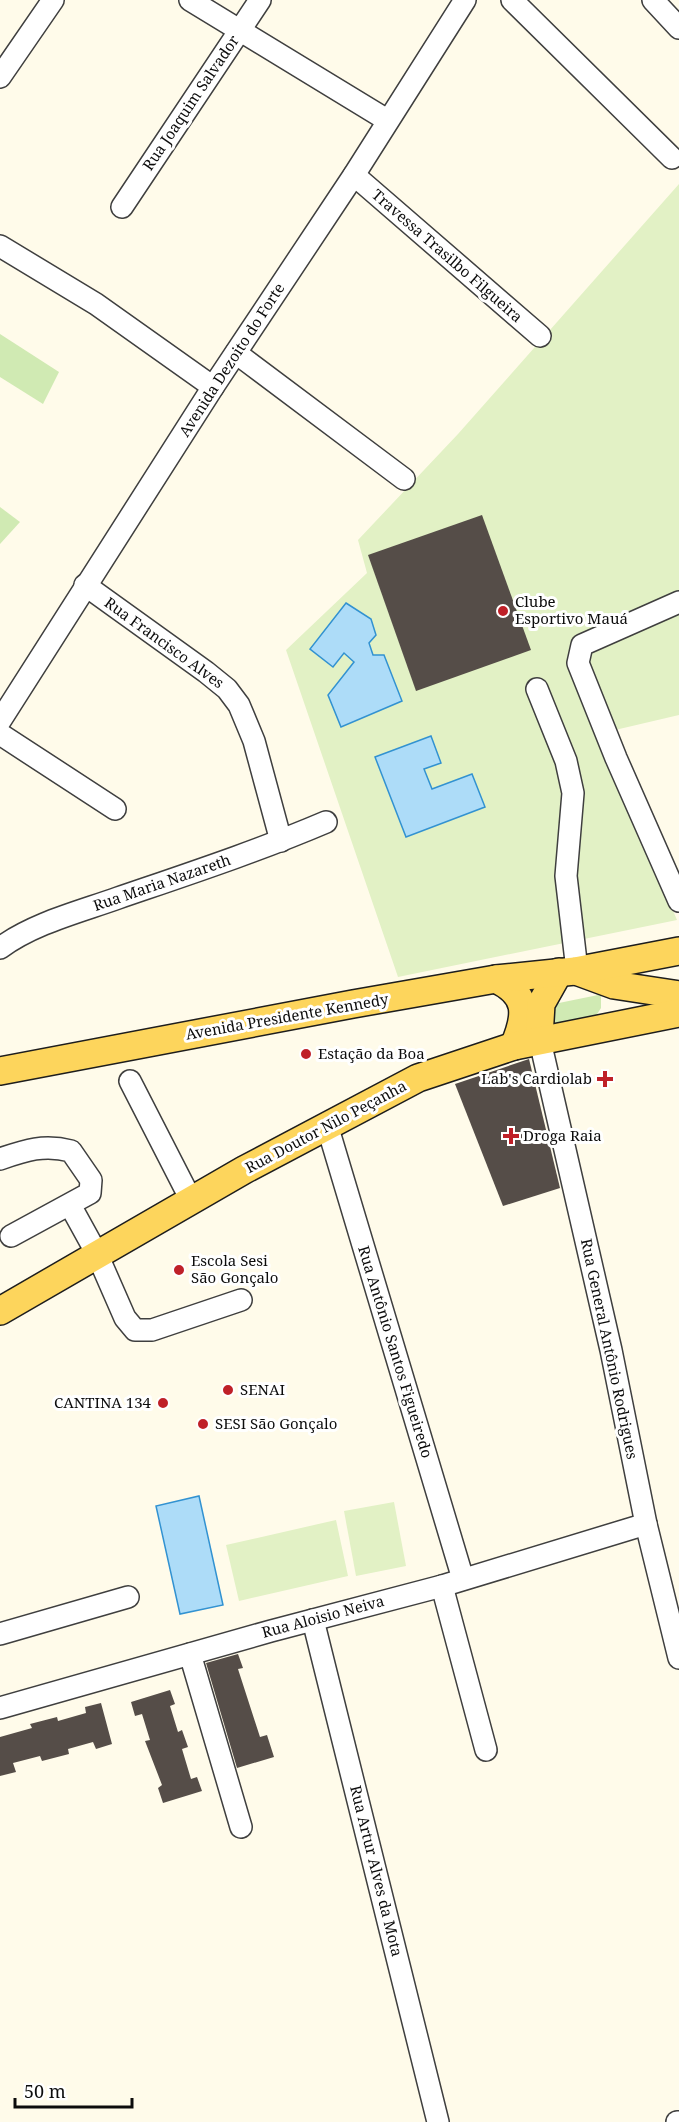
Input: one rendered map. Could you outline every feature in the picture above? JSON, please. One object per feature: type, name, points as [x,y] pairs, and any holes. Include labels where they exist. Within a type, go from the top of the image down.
[{"type":"main road","name":"Avenida Presidente Kennedy","points":[[0,1071],[496,979],[577,973],[679,951]]},
{"type":"main road","name":"Avenida Presidente Kennedy","points":[[577,973],[614,985],[679,995]]},
{"type":"main road","points":[[527,1043],[538,1028],[541,1004],[577,973],[605,987],[609,1003],[599,1031]]},
{"type":"main road","points":[[496,979],[509,986],[522,1002],[521,1025],[527,1043]]},
{"type":"main road","name":"Rua Doutor Nilo Peçanha","points":[[0,1311],[191,1200],[418,1078],[527,1043],[599,1031],[679,1013]]},
{"type":"street","points":[[0,77],[53,0]]},
{"type":"street","points":[[190,0],[387,120]]},
{"type":"street","name":"Rua Joaquim Salvador","points":[[122,207],[260,0]]},
{"type":"street","name":"Avenida Dezoito do Forte","points":[[0,721],[7,693],[86,585],[213,387],[354,175],[465,0]]},
{"type":"street","points":[[512,0],[672,158]]},
{"type":"street","points":[[653,0],[679,28]]},
{"type":"street","name":"Travessa Trasilbo Filgueira","points":[[354,175],[540,336]]},
{"type":"street","points":[[0,246],[96,304],[213,387]]},
{"type":"street","points":[[236,353],[404,479]]},
{"type":"street","name":"Rua Francisco Alves","points":[[86,585],[206,672],[227,689],[240,705],[254,741],[281,841]]},
{"type":"street","points":[[679,602],[582,645],[578,656],[578,663],[616,758],[679,902]]},
{"type":"street","points":[[537,689],[566,761],[573,793],[566,876],[577,973]]},
{"type":"street","points":[[0,734],[115,808]]},
{"type":"street","name":"Rua Maria Nazareth","points":[[0,948],[13,939],[56,920],[281,841],[326,822]]},
{"type":"street","name":"Rua General Antônio Rodrigues","points":[[527,1043],[611,1350],[646,1524],[679,1658]]},
{"type":"street","points":[[130,1081],[191,1200]]},
{"type":"street","name":"Rua Antônio Santos Figueiredo","points":[[327,1125],[463,1579]]},
{"type":"street","points":[[0,1159],[32,1148],[51,1146],[71,1151],[91,1180],[90,1193],[11,1236]]},
{"type":"street","points":[[70,1205],[97,1254],[125,1318],[135,1330],[152,1329],[241,1300]]},
{"type":"street","name":"Rua Aloisio Neiva","points":[[0,1708],[442,1586],[646,1524]]},
{"type":"street","points":[[442,1586],[486,1750]]},
{"type":"street","points":[[0,1634],[128,1597]]},
{"type":"street","name":"Rua Artur Alves da Mota","points":[[313,1620],[438,2122]]},
{"type":"street","points":[[190,1654],[241,1827]]},
{"type":"green space","name":"Clube Esportivo Mauá","points":[[679,184],[679,715],[598,734],[677,920],[398,977],[286,650],[367,573],[358,540],[458,434]]},
{"type":"green space","points":[[0,334],[59,372],[43,404],[0,377]]},
{"type":"green space","points":[[0,507],[20,522],[0,544]]},
{"type":"green space","points":[[601,996],[601,1008],[592,1022],[555,1031],[544,1012],[554,1004]]},
{"type":"green space","points":[[394,1502],[406,1566],[356,1576],[344,1511]]},
{"type":"green space","points":[[336,1520],[348,1576],[239,1601],[226,1545]]},
{"type":"water","points":[[346,603],[371,619],[376,635],[369,643],[373,655],[384,655],[402,701],[341,727],[328,695],[354,662],[344,653],[333,667],[310,649]]},
{"type":"water","points":[[431,736],[441,763],[424,769],[432,789],[472,774],[485,807],[406,837],[375,757]]},
{"type":"water","points":[[199,1496],[223,1605],[180,1614],[156,1506]]},
{"type":"building","points":[[482,515],[531,650],[416,691],[368,555]]},
{"type":"building","name":"Droga Raia","points":[[529,1059],[560,1188],[503,1206],[455,1084]]},
{"type":"building","points":[[238,1654],[243,1668],[238,1669],[260,1737],[267,1735],[274,1757],[237,1768],[206,1663]]},
{"type":"building","points":[[170,1690],[175,1704],[170,1706],[178,1732],[182,1730],[188,1747],[182,1749],[191,1779],[197,1777],[202,1791],[163,1803],[158,1788],[162,1785],[145,1741],[150,1740],[142,1714],[135,1716],[131,1702]]},
{"type":"building","points":[[101,1703],[112,1744],[96,1749],[93,1742],[68,1749],[69,1754],[42,1761],[40,1756],[13,1763],[16,1772],[0,1776],[0,1737],[32,1728],[30,1724],[57,1717],[58,1721],[86,1713],[85,1707]]},
{"type":"place","name":"Clube Esportivo Mauá","points":[[503,611]]},
{"type":"place","name":"Estação da Boa","points":[[306,1054]]},
{"type":"place","name":"Lab's Cardiolab","points":[[605,1079]]},
{"type":"place","name":"Droga Raia","points":[[511,1136]]},
{"type":"place","name":"Escola Sesi São Gonçalo","points":[[179,1270]]},
{"type":"place","name":"SENAI","points":[[228,1390]]},
{"type":"place","name":"CANTINA 134","points":[[163,1403]]},
{"type":"place","name":"SESI São Gonçalo","points":[[203,1424]]}]
